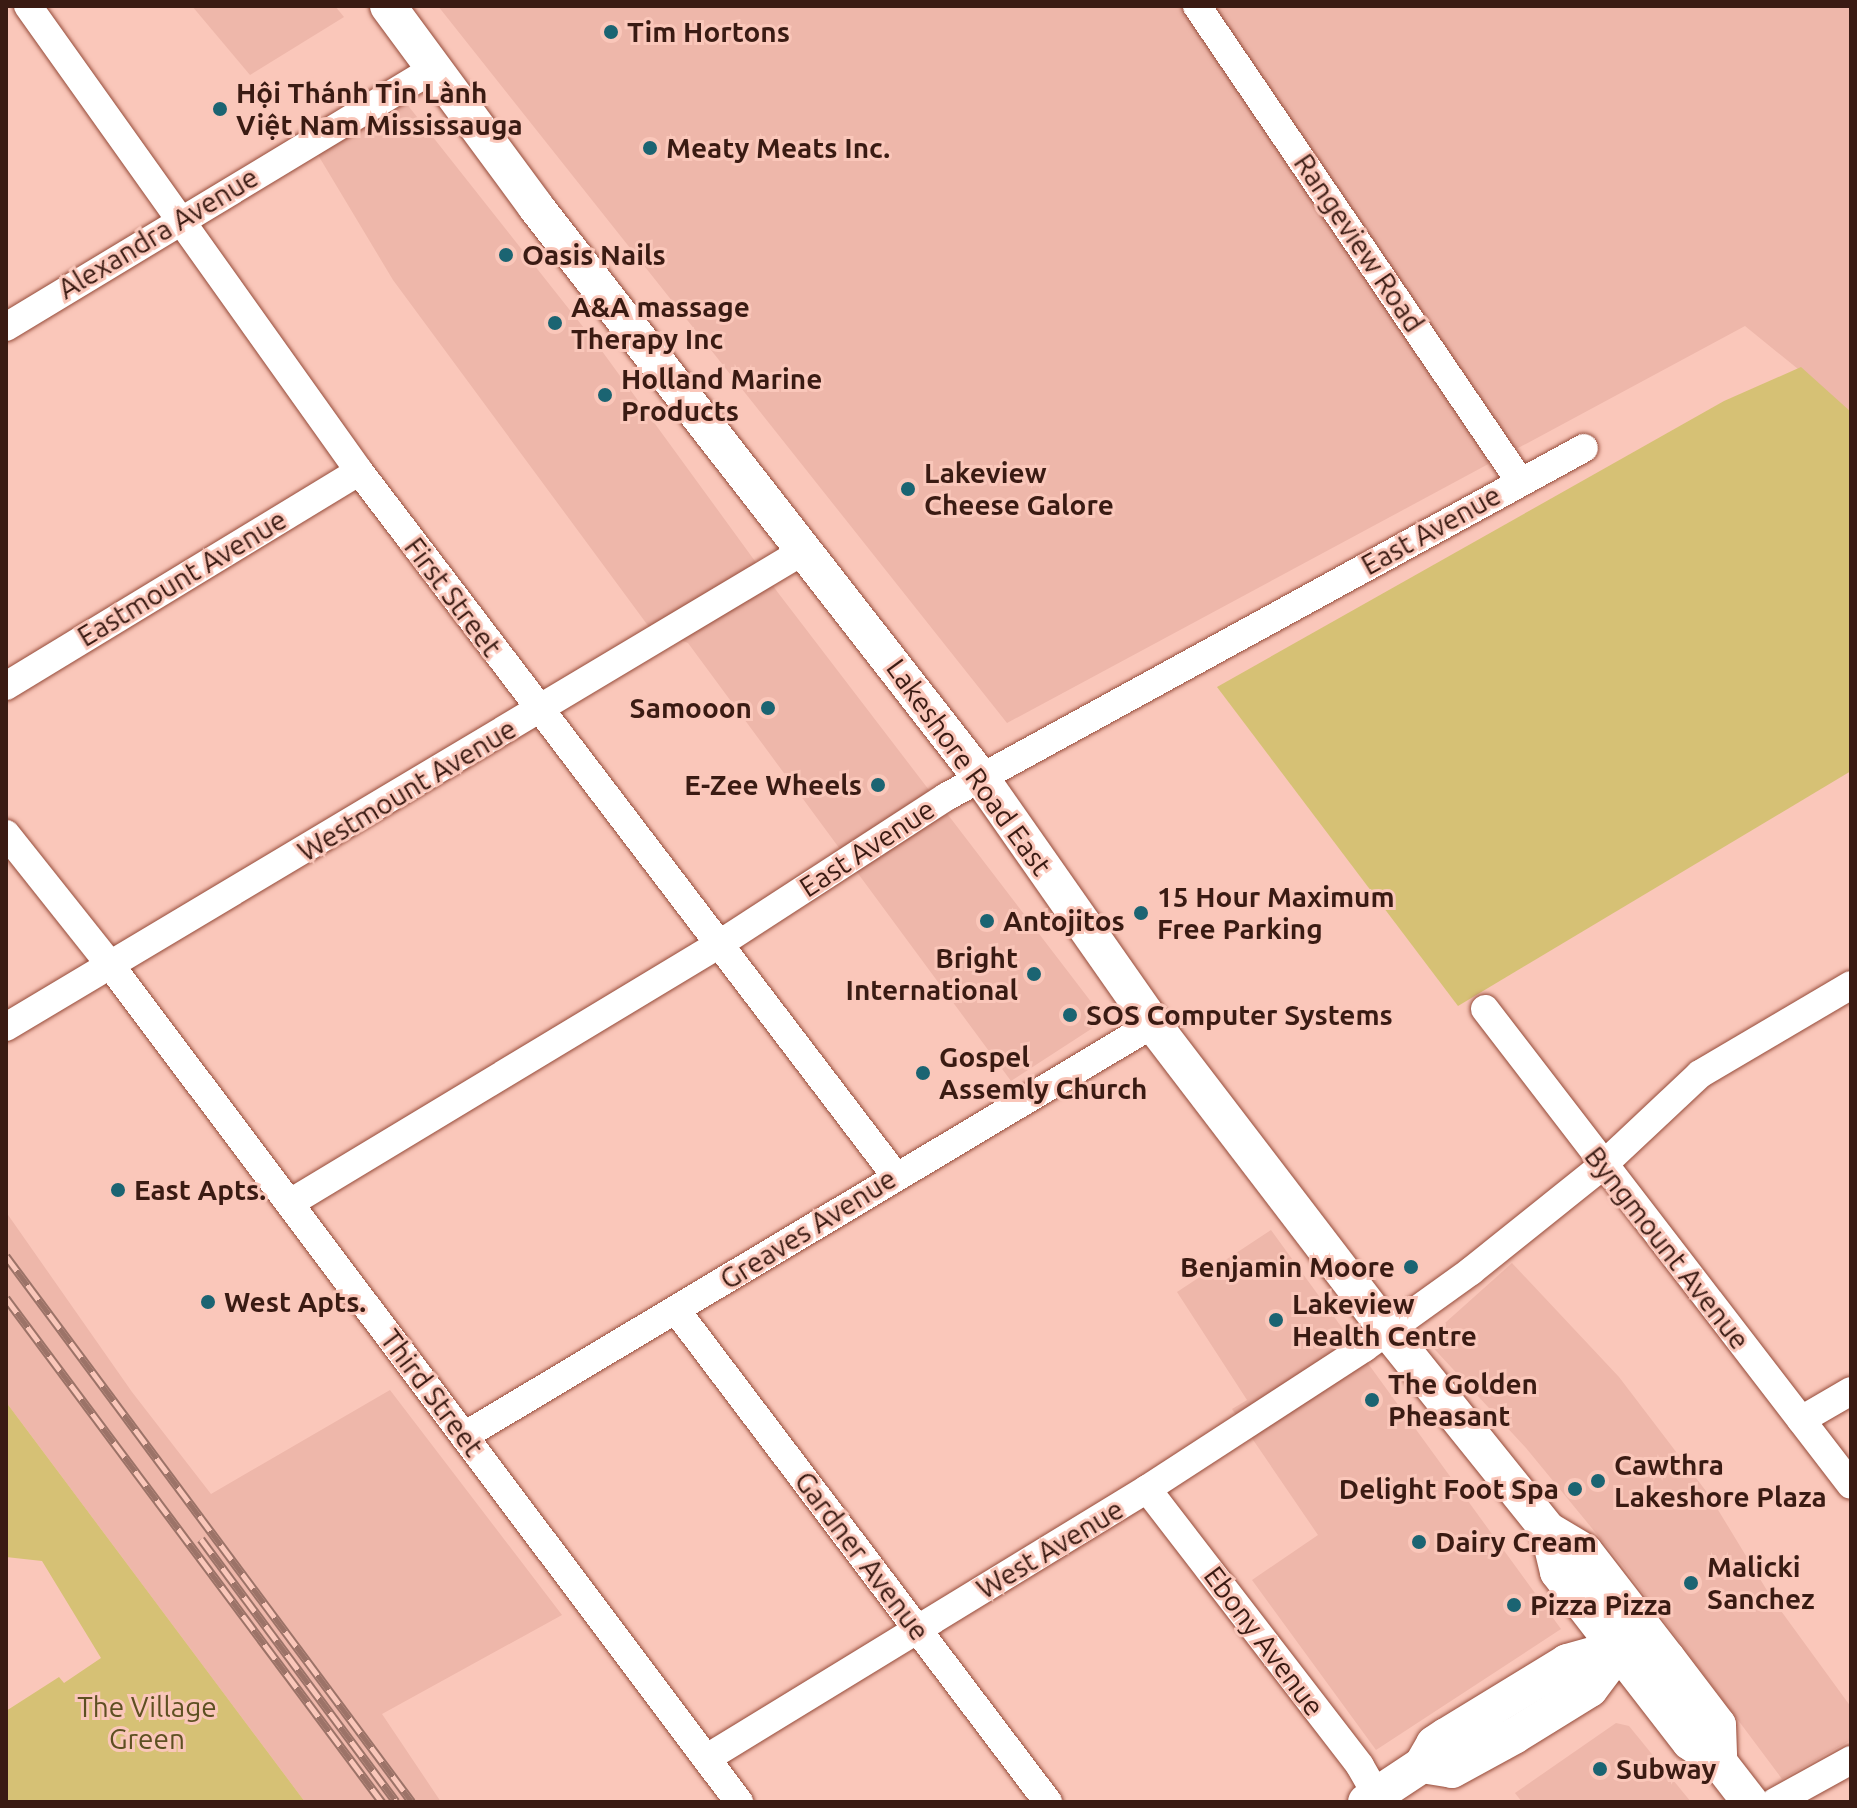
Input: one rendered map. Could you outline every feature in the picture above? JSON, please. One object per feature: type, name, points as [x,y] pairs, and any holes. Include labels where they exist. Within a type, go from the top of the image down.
[{"type":"main road","name":"Lakeshore Road East","points":[[388,6],[536,207],[981,778],[1153,1024],[1388,1331],[1548,1530],[1558,1572],[1631,1638],[1690,1742],[1719,1762],[1750,1802]]},
{"type":"main road","points":[[1372,1799],[1422,1765],[1434,1744],[1567,1662],[1631,1638]]},
{"type":"street","name":"First Street","points":[[28,6],[183,218],[359,471],[895,1175]]},
{"type":"street","name":"Rangeview Road","points":[[1197,6],[1519,480]]},
{"type":"street","name":"Alexandra Avenue","points":[[6,327],[435,68]]},
{"type":"street","name":"East Avenue","points":[[290,1203],[721,943],[981,778],[1519,480],[1584,448]]},
{"type":"street","name":"Eastmount Avenue","points":[[6,686],[359,471]]},
{"type":"street","name":"Westmount Avenue","points":[[6,1027],[540,711],[805,550]]},
{"type":"street","name":"Third Street","points":[[6,834],[111,966],[739,1802]]},
{"type":"street","name":"West Avenue","points":[[707,1758],[1147,1489],[1388,1331],[1602,1166],[1700,1074],[1851,985]]},
{"type":"street","name":"Byngmount Avenue","points":[[1485,1009],[1602,1166],[1851,1485]]},
{"type":"street","name":"Greaves Avenue","points":[[464,1436],[895,1175],[1153,1024]]},
{"type":"street","name":"Gardner Avenue","points":[[676,1310],[1048,1802]]},
{"type":"street","points":[[1801,1420],[1851,1391]]},
{"type":"street","name":"Ebony Avenue","points":[[1147,1489],[1360,1766],[1372,1799]]},
{"type":"street","points":[[1775,1802],[1851,1760]]},
{"type":"shaded area","points":[[192,6],[335,6],[344,17],[250,75]]},
{"type":"shaded area","points":[[438,6],[1851,6],[1851,412],[1745,326],[1007,723]]},
{"type":"shaded area","points":[[406,103],[599,347],[779,594],[1105,1020],[1011,1081],[688,643],[649,627],[393,280],[318,155]]},
{"type":"shaded area","points":[[6,1212],[132,1392],[211,1494],[390,1390],[562,1615],[382,1714],[441,1802],[305,1802],[6,1402]]},
{"type":"shaded area","points":[[1271,1230],[1561,1629],[1376,1750],[1252,1580],[1318,1535],[1232,1409],[1247,1400],[1177,1292]]},
{"type":"shaded area","points":[[1512,1263],[1619,1377],[1709,1495],[1771,1597],[1851,1707],[1851,1740],[1782,1779],[1623,1566],[1526,1448],[1426,1340]]},
{"type":"shaded area","points":[[1616,1723],[1629,1726],[1691,1802],[1522,1802],[1515,1793]]},
{"type":"green space","points":[[1801,367],[1851,412],[1851,771],[1458,1006],[1217,687],[1724,401]]},
{"type":"green space","name":"The Village Green","points":[[6,1402],[305,1802],[6,1802],[6,1711],[59,1677],[64,1683],[101,1658],[42,1561],[6,1557]]},
{"type":"railway","points":[[6,1256],[412,1802]]},
{"type":"railway","points":[[6,1298],[382,1802]]},
{"type":"railway","points":[[201,1539],[396,1802]]},
{"type":"place","name":"Tim Hortons","points":[[611,32]]},
{"type":"place","name":"Hội Thánh Tin Lành Việt Nam Mississauga","points":[[220,109]]},
{"type":"place","name":"Meaty Meats Inc.","points":[[650,148]]},
{"type":"place","name":"Oasis Nails","points":[[506,255]]},
{"type":"place","name":"A&A massage Therapy Inc","points":[[555,323]]},
{"type":"place","name":"Holland Marine Products","points":[[605,395]]},
{"type":"place","name":"Lakeview Cheese Galore","points":[[908,489]]},
{"type":"place","name":"Samooon","points":[[768,708]]},
{"type":"place","name":"E-Zee Wheels","points":[[878,785]]},
{"type":"place","name":"15 Hour Maximum Free Parking","points":[[1141,913]]},
{"type":"place","name":"Antojitos","points":[[987,921]]},
{"type":"place","name":"Bright International","points":[[1034,974]]},
{"type":"place","name":"SOS Computer Systems","points":[[1070,1015]]},
{"type":"place","name":"Gospel Assemly Church","points":[[923,1073]]},
{"type":"place","name":"East Apts.","points":[[118,1190]]},
{"type":"place","name":"Benjamin Moore","points":[[1411,1267]]},
{"type":"place","name":"West Apts.","points":[[208,1302]]},
{"type":"place","name":"Lakeview Health Centre","points":[[1276,1320]]},
{"type":"place","name":"The Golden Pheasant","points":[[1372,1400]]},
{"type":"place","name":"Cawthra Lakeshore Plaza","points":[[1598,1481]]},
{"type":"place","name":"Delight Foot Spa","points":[[1575,1489]]},
{"type":"place","name":"Dairy Cream","points":[[1419,1542]]},
{"type":"place","name":"Malicki Sanchez","points":[[1691,1583]]},
{"type":"place","name":"Pizza Pizza","points":[[1514,1605]]},
{"type":"place","name":"Subway","points":[[1600,1769]]}]
